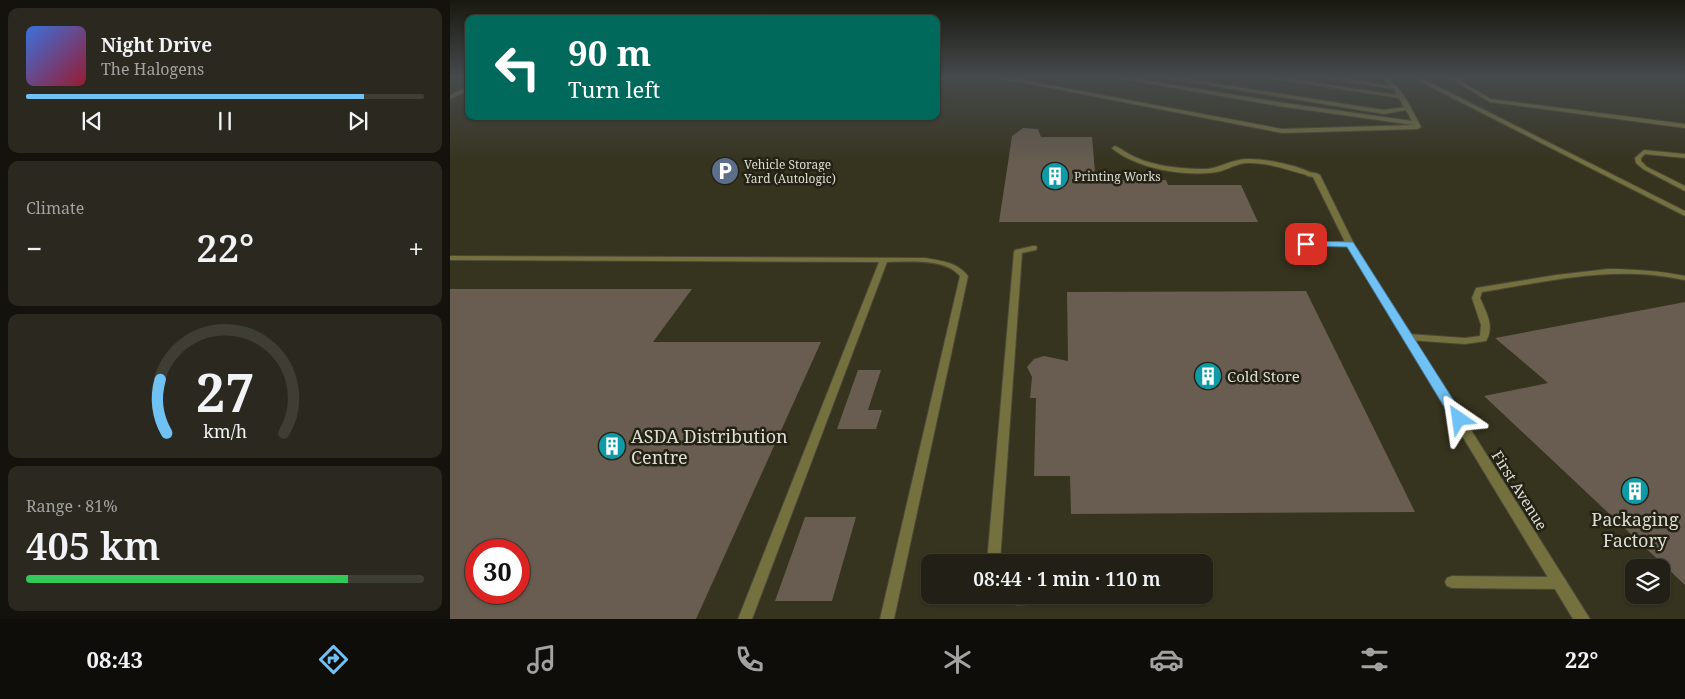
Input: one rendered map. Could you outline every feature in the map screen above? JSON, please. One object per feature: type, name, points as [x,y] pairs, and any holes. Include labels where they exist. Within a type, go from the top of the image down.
[{"type":"street","points":[[1471,106],[1685,214]]},
{"type":"street","name":"First Avenue","points":[[1310,174],[1316,176],[1350,244],[1582,619]]},
{"type":"lane","points":[[1149,106],[1282,131],[1418,127],[1407,108],[1384,112],[1345,106]]},
{"type":"lane","points":[[1292,106],[1415,123]]},
{"type":"lane","points":[[1534,106],[1685,126]]},
{"type":"lane","points":[[1116,148],[1120,154],[1143,163],[1180,168],[1211,171],[1221,169],[1233,163],[1250,161],[1310,174]]},
{"type":"lane","points":[[1685,156],[1644,152],[1638,158],[1638,162],[1645,168],[1685,189]]},
{"type":"lane","points":[[1306,244],[1350,244]]},
{"type":"lane","points":[[995,554],[1018,252],[1033,248]]},
{"type":"lane","points":[[450,258],[925,260],[945,263],[959,269],[964,276],[887,619]]},
{"type":"lane","points":[[745,619],[883,261]]},
{"type":"lane","points":[[1408,337],[1465,341],[1482,339],[1486,336],[1487,326],[1476,298],[1479,290],[1594,272],[1655,274],[1685,278]]},
{"type":"lane","points":[[1452,582],[1560,583]]},
{"type":"shaded area","points":[[450,106],[465,106],[465,120],[940,120],[940,106],[1685,106],[1685,619],[450,619]]},
{"type":"building","name":"Printing Works","points":[[1023,128],[1038,129],[1041,137],[1092,137],[1095,172],[1104,172],[1105,180],[1166,180],[1168,185],[1241,185],[1258,222],[999,222],[1012,136]]},
{"type":"building","name":"ASDA Distribution Centre","points":[[450,289],[692,289],[653,342],[821,342],[696,619],[450,619]]},
{"type":"building","name":"Cold Store","points":[[1306,291],[1415,512],[1071,514],[1070,476],[1034,476],[1036,398],[1030,398],[1032,377],[1027,367],[1034,359],[1044,356],[1068,361],[1067,292]]},
{"type":"building","name":"Packaging Factory","points":[[1685,302],[1685,585],[1670,571],[1670,559],[1657,559],[1484,396],[1548,383],[1495,338]]},
{"type":"building","points":[[858,370],[881,370],[868,410],[882,410],[876,429],[837,429]]},
{"type":"building","points":[[805,517],[856,517],[832,601],[775,601]]},
{"type":"place","name":"Vehicle Storage Yard (Autologic)","points":[[725,171]]},
{"type":"place","name":"Printing Works","points":[[1055,176]]},
{"type":"place","name":"Cold Store","points":[[1208,376]]},
{"type":"place","name":"ASDA Distribution Centre","points":[[612,446]]},
{"type":"place","name":"Packaging Factory","points":[[1635,491]]},
{"type":"route","points":[[1306,244],[1350,244],[1459,419]]}]
